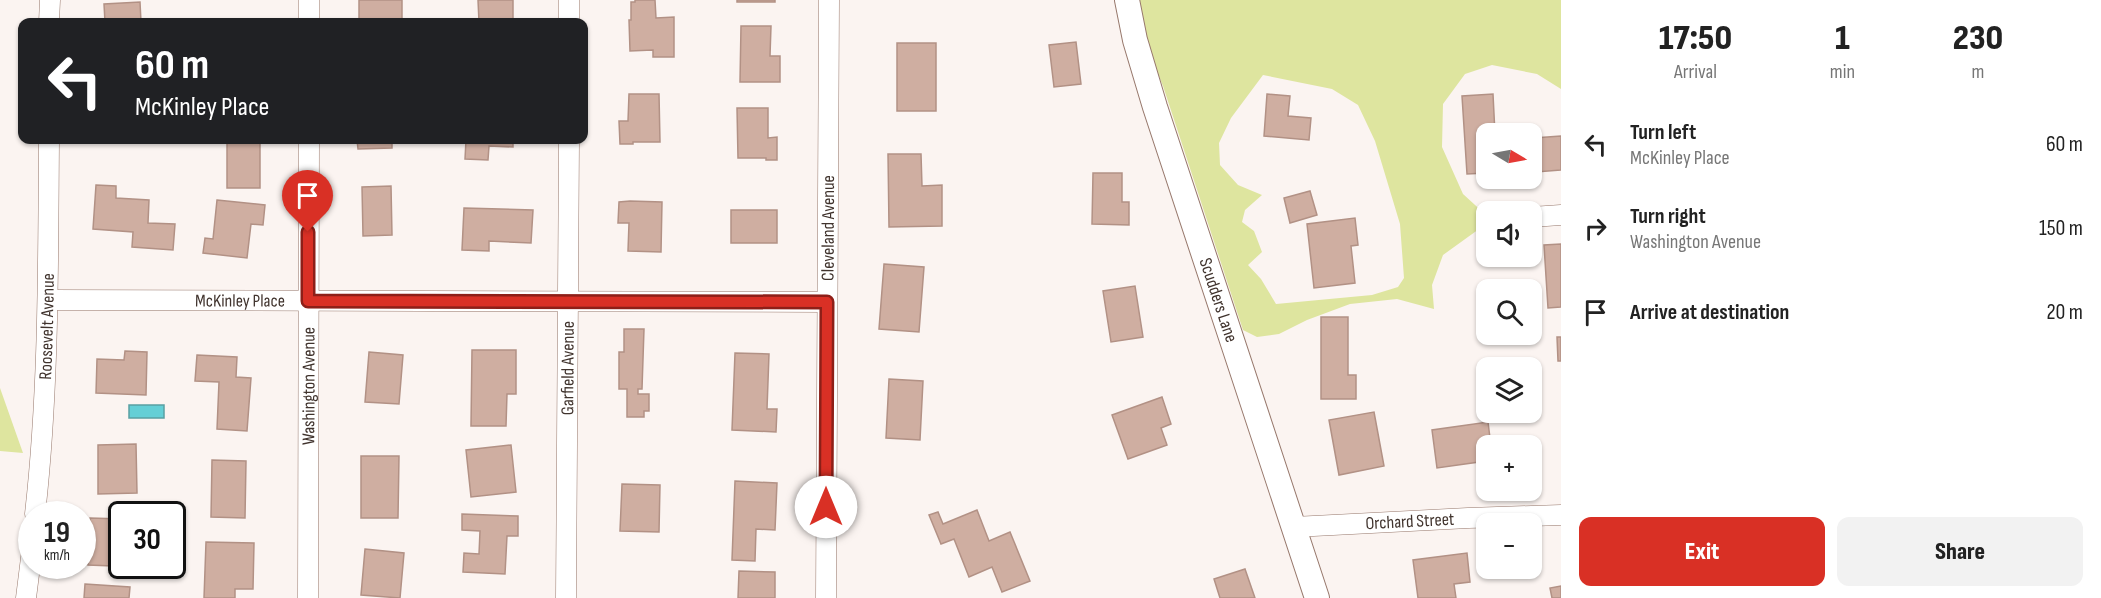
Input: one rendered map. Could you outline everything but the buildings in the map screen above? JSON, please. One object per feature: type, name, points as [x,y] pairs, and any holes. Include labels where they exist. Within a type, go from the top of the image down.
[{"type":"street","points":[[50,0],[50,18]]},
{"type":"street","points":[[309,0],[309,18]]},
{"type":"street","points":[[569,0],[569,18]]},
{"type":"street","name":"Cleveland Avenue","points":[[826,598],[829,0]]},
{"type":"street","name":"Scudders Lane","points":[[1126,0],[1155,107],[1317,598]]},
{"type":"street","name":"Roosevelt Avenue","points":[[37,501],[41,464],[48,300],[49,144]]},
{"type":"street","name":"Washington Avenue","points":[[308,598],[309,144]]},
{"type":"street","name":"Garfield Avenue","points":[[567,598],[569,144]]},
{"type":"street","points":[[1542,216],[1561,215]]},
{"type":"street","name":"McKinley Place","points":[[48,300],[827,302]]},
{"type":"street","name":"Orchard Street","points":[[1294,527],[1468,518],[1561,516]]},
{"type":"street","points":[[26,598],[28,579]]},
{"type":"green space","points":[[1137,0],[1561,0],[1561,89],[1537,74],[1492,65],[1465,74],[1443,104],[1442,147],[1463,194],[1476,206],[1476,231],[1443,255],[1432,285],[1434,309],[1397,299],[1350,304],[1307,320],[1279,334],[1257,337],[1243,330],[1163,86],[1142,36]],"holes":[[[1263,75],[1332,89],[1358,105],[1375,141],[1400,224],[1404,278],[1398,287],[1372,295],[1276,304],[1261,279],[1248,265],[1262,252],[1254,231],[1242,222],[1245,210],[1262,195],[1238,185],[1220,165],[1219,143],[1231,118]]]},
{"type":"green space","points":[[0,388],[23,453],[0,451]]},
{"type":"water","points":[[129,405],[164,405],[164,418],[129,418]]},
{"type":"route","points":[[308,232],[308,301],[827,302],[826,507]]}]
